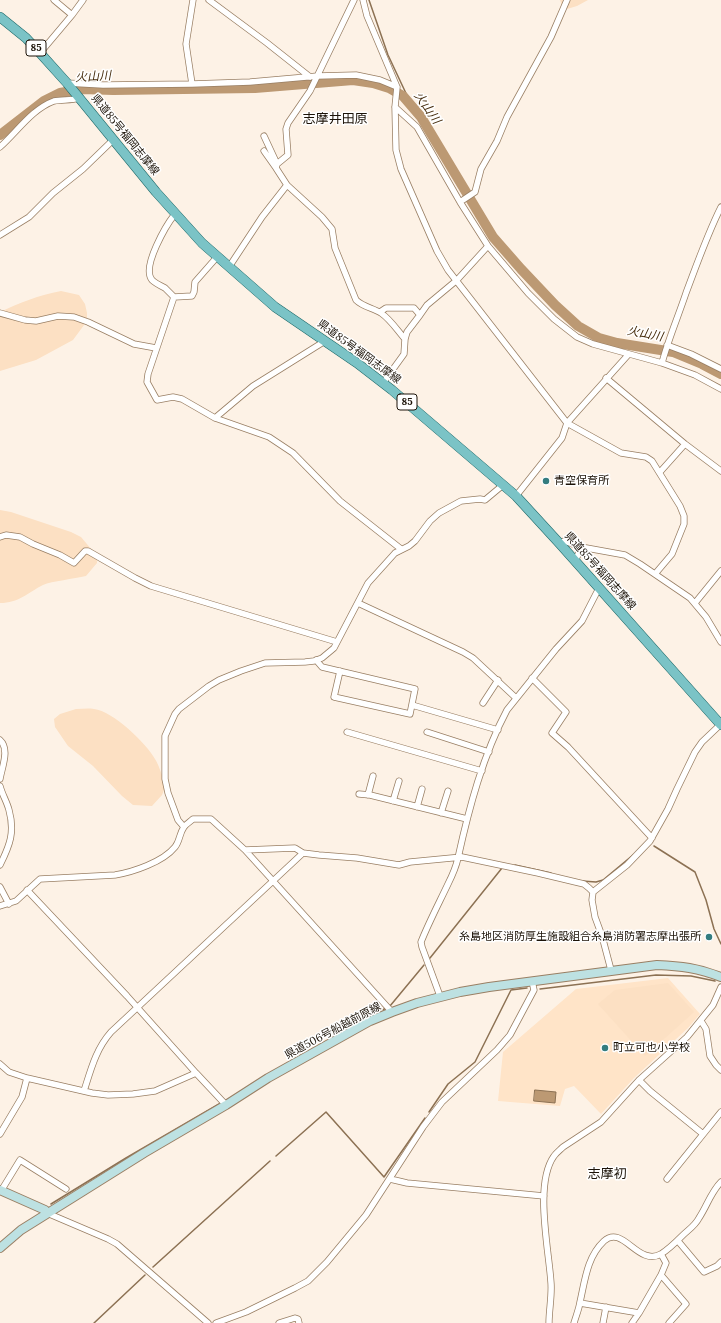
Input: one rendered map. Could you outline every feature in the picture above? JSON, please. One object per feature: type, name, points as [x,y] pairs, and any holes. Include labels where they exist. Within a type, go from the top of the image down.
[{"type":"main road","name":"県道85号福岡志摩線","points":[[0,17],[26,38],[40,52],[175,214],[202,243],[275,308],[384,383],[516,496],[721,724]]},
{"type":"main road","name":"県道506号船越前原線","points":[[0,1248],[21,1230],[144,1153],[226,1105],[268,1078],[370,1021],[389,1008],[490,986],[657,965],[676,965],[703,970],[721,977]]},
{"type":"main road","points":[[1,1191],[45,1210],[47,1213]]},
{"type":"street","points":[[54,0],[72,15]]},
{"type":"street","points":[[40,52],[83,0]]},
{"type":"street","points":[[192,84],[186,44],[193,0]]},
{"type":"street","points":[[209,0],[310,77]]},
{"type":"street","points":[[276,166],[288,155],[286,129],[288,123],[310,91],[354,0]]},
{"type":"street","points":[[363,0],[369,22],[397,87],[395,107],[396,150],[401,169],[437,250],[448,270],[567,423],[621,453],[646,457],[652,461],[680,506],[684,516],[684,524],[672,554],[655,574]]},
{"type":"street","points":[[462,201],[475,192],[481,169],[497,141],[507,117],[551,37],[567,0]]},
{"type":"street","points":[[67,83],[103,85],[192,84],[356,75],[380,80],[397,87]]},
{"type":"street","points":[[0,147],[42,108],[55,101],[73,100],[79,98]]},
{"type":"street","points":[[395,107],[417,127],[488,246],[532,297],[562,326],[577,337],[593,344],[628,355],[662,363],[695,376],[721,389]]},
{"type":"street","points":[[264,136],[276,166],[287,185],[322,217],[332,229],[335,248],[356,300],[359,303],[380,312],[389,319],[405,339]]},
{"type":"street","points":[[0,235],[29,217],[53,193],[83,169],[113,140]]},
{"type":"street","points":[[264,151],[276,166]]},
{"type":"street","points":[[229,267],[262,217],[287,185]]},
{"type":"street","points":[[662,363],[696,266],[721,208]]},
{"type":"street","points":[[175,214],[167,224],[158,242],[152,260],[150,275],[152,280],[166,289],[174,297],[192,296],[195,282],[217,257]]},
{"type":"street","points":[[384,383],[404,354],[405,339],[420,315],[427,306],[457,280],[488,246]]},
{"type":"street","points":[[174,297],[148,374],[147,382],[157,400],[173,397],[182,399],[215,418],[269,437],[284,446],[298,457],[340,501],[401,549]]},
{"type":"street","points":[[380,312],[386,308],[414,308],[420,315]]},
{"type":"street","points":[[0,313],[12,318],[25,320],[43,320],[58,316],[74,317],[134,344],[156,348]]},
{"type":"street","points":[[215,418],[253,386],[325,342]]},
{"type":"street","points":[[667,346],[691,354],[721,369]]},
{"type":"street","points":[[516,496],[562,438],[567,423],[628,355]]},
{"type":"street","points":[[606,378],[685,444],[721,471]]},
{"type":"street","points":[[660,472],[685,444]]},
{"type":"street","points":[[184,828],[178,820],[168,793],[165,779],[165,736],[175,714],[179,709],[209,686],[241,671],[265,663],[305,662],[322,658],[334,648],[368,583],[394,553],[415,542],[430,521],[439,513],[461,501],[480,499],[485,500],[503,485]]},
{"type":"street","points":[[0,537],[6,535],[20,537],[74,563],[85,551],[151,586],[337,642]]},
{"type":"street","points":[[560,544],[564,541],[581,546],[625,554],[674,586],[695,603],[706,617],[721,642]]},
{"type":"street","points":[[575,562],[581,546]]},
{"type":"street","points":[[695,603],[721,571]]},
{"type":"street","points":[[440,996],[421,942],[453,872],[458,858],[467,819],[489,752],[508,710],[516,698],[556,649],[582,621],[599,588]]},
{"type":"street","points":[[358,603],[473,658],[516,698]]},
{"type":"street","points":[[316,660],[322,667],[340,671],[415,689],[410,714],[334,697],[340,671]]},
{"type":"street","points":[[532,678],[566,712],[552,733],[568,747],[652,838]]},
{"type":"street","points":[[483,703],[498,680]]},
{"type":"street","points":[[412,705],[498,730]]},
{"type":"street","points":[[592,892],[627,866],[646,848],[668,809],[695,752],[702,742],[721,724]]},
{"type":"street","points":[[348,732],[482,771]]},
{"type":"street","points":[[427,732],[489,752]]},
{"type":"street","points":[[0,740],[5,747],[5,752],[0,778]]},
{"type":"street","points":[[368,795],[373,776]]},
{"type":"street","points":[[393,801],[398,781]]},
{"type":"street","points":[[0,786],[10,811],[12,829],[10,846],[0,865]]},
{"type":"street","points":[[417,807],[422,789]]},
{"type":"street","points":[[441,814],[448,791]]},
{"type":"street","points":[[359,794],[467,819]]},
{"type":"street","points":[[0,906],[9,904],[16,900],[40,879],[115,875],[140,869],[158,860],[174,849],[180,840],[184,828],[193,819],[211,819],[245,850],[272,882],[389,1008]]},
{"type":"street","points":[[245,850],[295,848],[303,853],[319,856],[357,858],[398,865],[416,861],[462,857],[584,884],[592,892],[595,917],[602,936],[611,970]]},
{"type":"street","points":[[84,1091],[95,1057],[104,1040],[111,1032],[303,853]]},
{"type":"street","points":[[0,887],[9,904]]},
{"type":"street","points":[[27,890],[137,1007],[226,1105]]},
{"type":"street","points":[[216,1323],[264,1304],[308,1281],[327,1262],[357,1226],[390,1179],[423,1127],[442,1102],[497,1050],[510,1035],[534,990],[532,981]]},
{"type":"street","points":[[550,1323],[551,1284],[545,1232],[544,1196],[547,1175],[554,1155],[563,1147],[601,1122],[639,1080],[678,1046],[701,1021],[713,1005],[721,987]]},
{"type":"street","points":[[701,1021],[706,1029],[710,1056],[721,1070]]},
{"type":"street","points":[[0,1064],[9,1072],[27,1078],[108,1095],[155,1091],[196,1073]]},
{"type":"street","points":[[0,1134],[22,1097],[27,1078]]},
{"type":"street","points":[[639,1080],[650,1091],[703,1134]]},
{"type":"street","points":[[667,1179],[721,1112]]},
{"type":"street","points":[[1,1191],[20,1160],[66,1189]]},
{"type":"street","points":[[390,1179],[407,1183],[544,1196]]},
{"type":"street","points":[[574,1323],[588,1267],[593,1255],[600,1245],[612,1237],[619,1238],[646,1256],[661,1254],[678,1241],[699,1219],[704,1206],[721,1182]]},
{"type":"street","points":[[47,1213],[117,1244],[208,1323]]},
{"type":"street","points":[[678,1241],[704,1272],[717,1266],[721,1262]]},
{"type":"street","points":[[632,1323],[661,1275],[666,1263],[661,1254]]},
{"type":"street","points":[[661,1275],[686,1304],[669,1323]]},
{"type":"street","points":[[580,1303],[639,1313]]},
{"type":"street","points":[[602,1323],[606,1307]]},
{"type":"street","points":[[279,1323],[295,1318],[298,1319],[299,1323]]},
{"type":"shaded area","points":[[560,0],[588,0],[567,9],[562,6]]},
{"type":"shaded area","points":[[61,291],[79,295],[85,304],[87,321],[73,340],[36,360],[0,371],[0,312],[14,305]]},
{"type":"shaded area","points":[[0,510],[11,512],[71,532],[81,537],[97,556],[97,563],[86,576],[43,585],[23,597],[7,603],[0,603]]},
{"type":"shaded area","points":[[76,709],[94,709],[110,715],[137,737],[151,752],[157,762],[166,785],[162,795],[152,806],[133,805],[122,796],[93,766],[68,746],[55,727],[54,719],[60,714]]},
{"type":"shaded area","points":[[668,978],[700,1014],[688,1028],[634,1078],[601,1114],[574,1086],[565,1089],[560,1106],[498,1101],[503,1052],[576,989]]},
{"type":"shaded area","points":[[668,983],[694,1012],[645,1056],[598,1004],[615,990]]},
{"type":"shaded area","points":[[535,1090],[556,1092],[555,1103],[534,1101]]},
{"type":"waterway","points":[[369,0],[388,55],[411,104]]},
{"type":"waterway","name":"火山川","points":[[0,135],[44,101],[60,93],[83,89],[255,88],[353,80],[373,83],[389,88],[403,96],[421,117],[493,237],[555,305],[578,326],[599,338],[617,343],[673,352],[721,374]]},
{"type":"waterway","points":[[654,846],[695,872],[706,900],[714,929],[721,944]]},
{"type":"waterway","points":[[582,881],[596,882],[603,880],[633,855]]},
{"type":"waterway","points":[[515,865],[551,873]]},
{"type":"waterway","points":[[430,958],[502,868]]},
{"type":"waterway","points":[[390,1006],[424,965]]},
{"type":"waterway","points":[[540,989],[656,975],[691,976],[715,981]]},
{"type":"waterway","points":[[429,1112],[448,1084],[475,1062],[511,990],[527,988]]},
{"type":"waterway","points":[[372,1016],[386,1008]]},
{"type":"waterway","points":[[51,1204],[219,1104]]},
{"type":"waterway","points":[[276,1156],[326,1112],[384,1177],[425,1118]]},
{"type":"waterway","points":[[153,1267],[270,1161]]},
{"type":"waterway","points":[[94,1323],[145,1275]]},
{"type":"place","name":"青空保育所","points":[[546,481]]},
{"type":"place","name":"糸島地区消防厚生施設組合糸島消防署志摩出張所","points":[[709,937]]},
{"type":"place","name":"町立可也小学校","points":[[605,1048]]},
{"type":"district","name":"志摩井田原","points":[[335,119]]},
{"type":"district","name":"志摩初","points":[[607,1174]]}]
